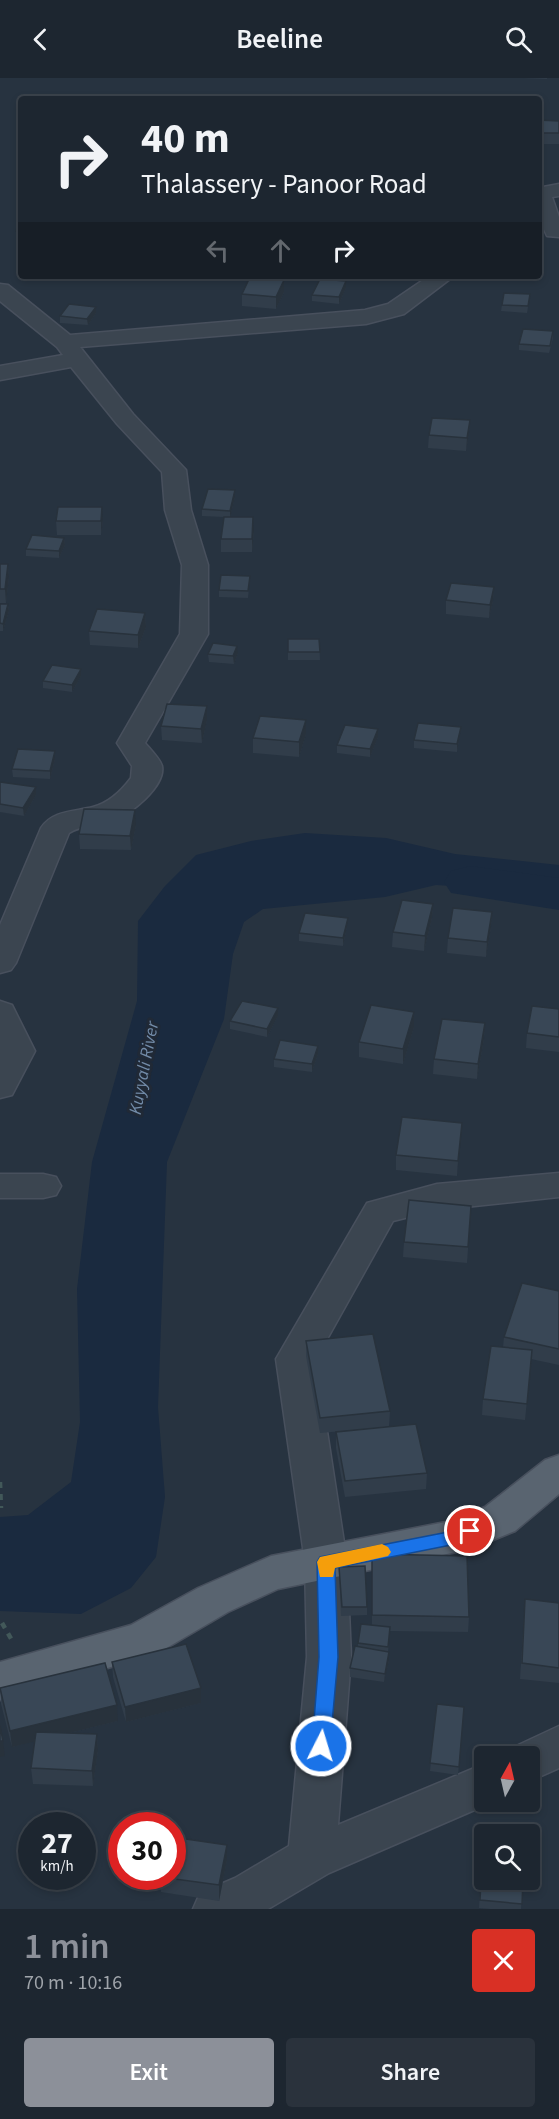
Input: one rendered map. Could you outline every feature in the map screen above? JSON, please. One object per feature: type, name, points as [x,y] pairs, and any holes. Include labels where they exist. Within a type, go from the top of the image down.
[{"type":"main road","points":[[0,1681],[142,1640],[213,1600],[270,1573],[456,1537],[500,1519],[559,1471]]},
{"type":"street","points":[[542,193],[559,190]]},
{"type":"street","points":[[542,200],[551,233]]},
{"type":"street","points":[[0,373],[71,351],[366,317],[396,309],[439,279]]},
{"type":"street","points":[[0,290],[71,351],[125,419],[174,470],[178,510],[195,565],[194,634],[131,743],[147,766],[146,778],[125,802],[104,814],[71,818],[56,828],[0,963]]},
{"type":"street","points":[[0,1012],[18,1051],[0,1087]]},
{"type":"street","points":[[312,1858],[328,1657],[326,1562],[296,1359],[380,1212],[437,1197],[559,1185]]},
{"type":"street","points":[[0,1186],[43,1186]]},
{"type":"street","points":[[540,1756],[559,1746]]},
{"type":"street","points":[[217,1909],[252,1893],[312,1858],[474,1788]]},
{"type":"path","points":[[0,1482],[1,1508]]},
{"type":"water","points":[[305,833],[386,838],[455,854],[559,865],[559,893],[436,885],[385,897],[263,909],[244,922],[233,954],[224,1019],[167,1162],[158,1407],[165,1497],[156,1557],[131,1588],[81,1614],[0,1611],[0,1517],[28,1515],[71,1482],[80,1422],[77,1289],[92,1162],[137,1001],[138,921],[165,886],[196,855],[251,841]]},
{"type":"building","points":[[542,120],[559,121],[559,133],[542,133]]},
{"type":"building","points":[[249,279],[284,280],[276,297],[242,294]]},
{"type":"building","points":[[320,279],[346,281],[339,297],[312,295]]},
{"type":"building","points":[[504,293],[530,294],[528,306],[502,305]]},
{"type":"building","points":[[69,304],[96,307],[87,319],[60,316]]},
{"type":"building","points":[[523,329],[553,331],[550,346],[519,344]]},
{"type":"building","points":[[432,418],[470,420],[467,438],[429,435]]},
{"type":"building","points":[[208,489],[235,490],[230,511],[202,509]]},
{"type":"building","points":[[58,507],[102,507],[101,521],[56,521]]},
{"type":"building","points":[[224,517],[253,517],[252,539],[221,539]]},
{"type":"building","points":[[32,535],[64,538],[59,551],[26,549]]},
{"type":"building","points":[[0,564],[8,564],[5,589],[0,589]]},
{"type":"building","points":[[221,575],[250,576],[248,591],[219,590]]},
{"type":"building","points":[[451,583],[494,587],[490,605],[446,600]]},
{"type":"building","points":[[0,604],[8,604],[3,624],[0,623]]},
{"type":"building","points":[[97,609],[145,613],[138,635],[89,631]]},
{"type":"building","points":[[288,639],[319,639],[320,652],[288,652]]},
{"type":"building","points":[[213,643],[237,646],[233,656],[208,654]]},
{"type":"building","points":[[52,665],[81,669],[72,685],[43,681]]},
{"type":"building","points":[[167,704],[207,706],[201,729],[161,726]]},
{"type":"building","points":[[260,716],[306,720],[299,742],[253,738]]},
{"type":"building","points":[[418,723],[461,727],[457,744],[414,740]]},
{"type":"building","points":[[345,725],[378,729],[370,749],[337,745]]},
{"type":"building","points":[[18,749],[55,751],[50,771],[12,769]]},
{"type":"building","points":[[0,782],[36,787],[23,808],[0,804]]},
{"type":"building","points":[[84,809],[135,810],[130,836],[79,834]]},
{"type":"building","points":[[402,900],[433,904],[425,936],[393,932]]},
{"type":"building","points":[[453,908],[492,912],[487,942],[448,938]]},
{"type":"building","points":[[305,913],[348,918],[343,938],[299,933]]},
{"type":"building","points":[[242,1001],[278,1008],[267,1029],[230,1021]]},
{"type":"building","points":[[371,1005],[414,1012],[403,1049],[359,1042]]},
{"type":"building","points":[[532,1006],[559,1009],[559,1037],[527,1033]]},
{"type":"building","points":[[442,1019],[485,1023],[478,1064],[434,1059]]},
{"type":"building","points":[[280,1040],[318,1046],[312,1064],[274,1059]]},
{"type":"building","points":[[402,1117],[462,1123],[458,1161],[396,1155]]},
{"type":"building","points":[[409,1200],[471,1206],[468,1247],[404,1242]]},
{"type":"building","points":[[522,1283],[559,1291],[559,1349],[504,1337]]},
{"type":"building","points":[[373,1334],[390,1411],[320,1418],[306,1341]]},
{"type":"building","points":[[491,1346],[532,1350],[527,1404],[483,1399]]},
{"type":"building","points":[[416,1424],[427,1473],[345,1481],[336,1432]]},
{"type":"building","points":[[372,1554],[467,1556],[469,1617],[372,1615]]},
{"type":"building","points":[[365,1566],[367,1607],[342,1607],[339,1567]]},
{"type":"building","points":[[525,1599],[559,1603],[559,1668],[522,1663]]},
{"type":"building","points":[[361,1624],[390,1627],[388,1647],[358,1643]]},
{"type":"building","points":[[186,1644],[201,1688],[125,1707],[112,1662]]},
{"type":"building","points":[[355,1646],[389,1652],[385,1674],[350,1668]]},
{"type":"building","points":[[105,1663],[117,1705],[10,1731],[0,1688]]},
{"type":"building","points":[[437,1704],[464,1707],[459,1767],[430,1763]]},
{"type":"building","points":[[36,1732],[97,1734],[92,1771],[31,1768]]},
{"type":"building","points":[[186,1839],[227,1845],[219,1885],[186,1881]]},
{"type":"building","points":[[481,1890],[523,1890],[522,1904],[480,1900]]},
{"type":"waterway","name":"Kuyyali River","points":[[470,882],[559,894]]},
{"type":"slow traffic","points":[[326,1572],[326,1562],[382,1552]]},
{"type":"route","points":[[321,1746],[328,1657],[326,1562],[456,1537],[470,1531]]}]
